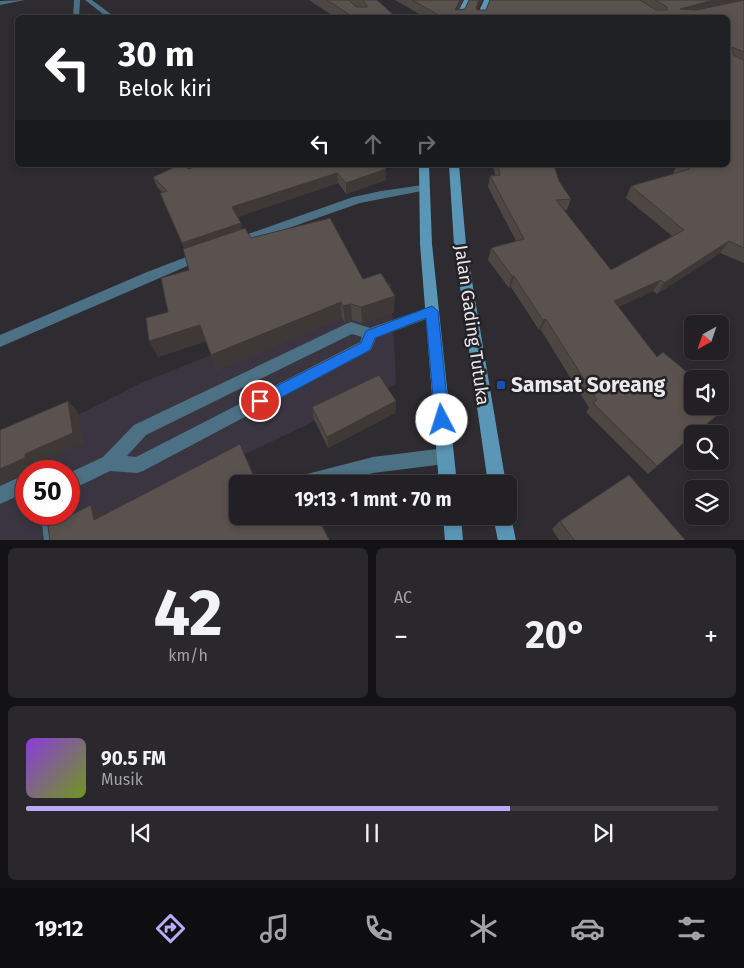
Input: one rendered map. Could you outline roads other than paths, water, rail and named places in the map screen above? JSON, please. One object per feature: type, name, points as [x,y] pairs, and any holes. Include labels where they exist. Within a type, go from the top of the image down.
[{"type":"main road","points":[[460,15],[467,0]]},
{"type":"main road","points":[[480,15],[487,0]]},
{"type":"main road","name":"Jalan Gading Tutuka","points":[[424,167],[423,188],[432,311],[447,475]]},
{"type":"main road","name":"Jalan Gading Tutuka","points":[[454,167],[460,245],[496,475]]},
{"type":"main road","points":[[453,525],[454,540]]},
{"type":"main road","points":[[504,525],[507,540]]},
{"type":"street","points":[[0,3],[22,0]]},
{"type":"street","points":[[76,15],[77,0]]},
{"type":"street","points":[[88,0],[109,15]]},
{"type":"street","points":[[0,341],[38,327],[162,269],[357,200],[423,188]]},
{"type":"street","points":[[80,477],[110,462],[140,430],[351,328],[370,334],[432,311]]},
{"type":"street","points":[[110,462],[137,465],[366,346],[370,334]]},
{"type":"street","points":[[335,475],[373,464],[445,456]]},
{"type":"street","points":[[0,495],[15,488]]},
{"type":"street","points":[[51,525],[53,540]]},
{"type":"place","name":"Samsat Soreang","points":[[501,385]]}]
